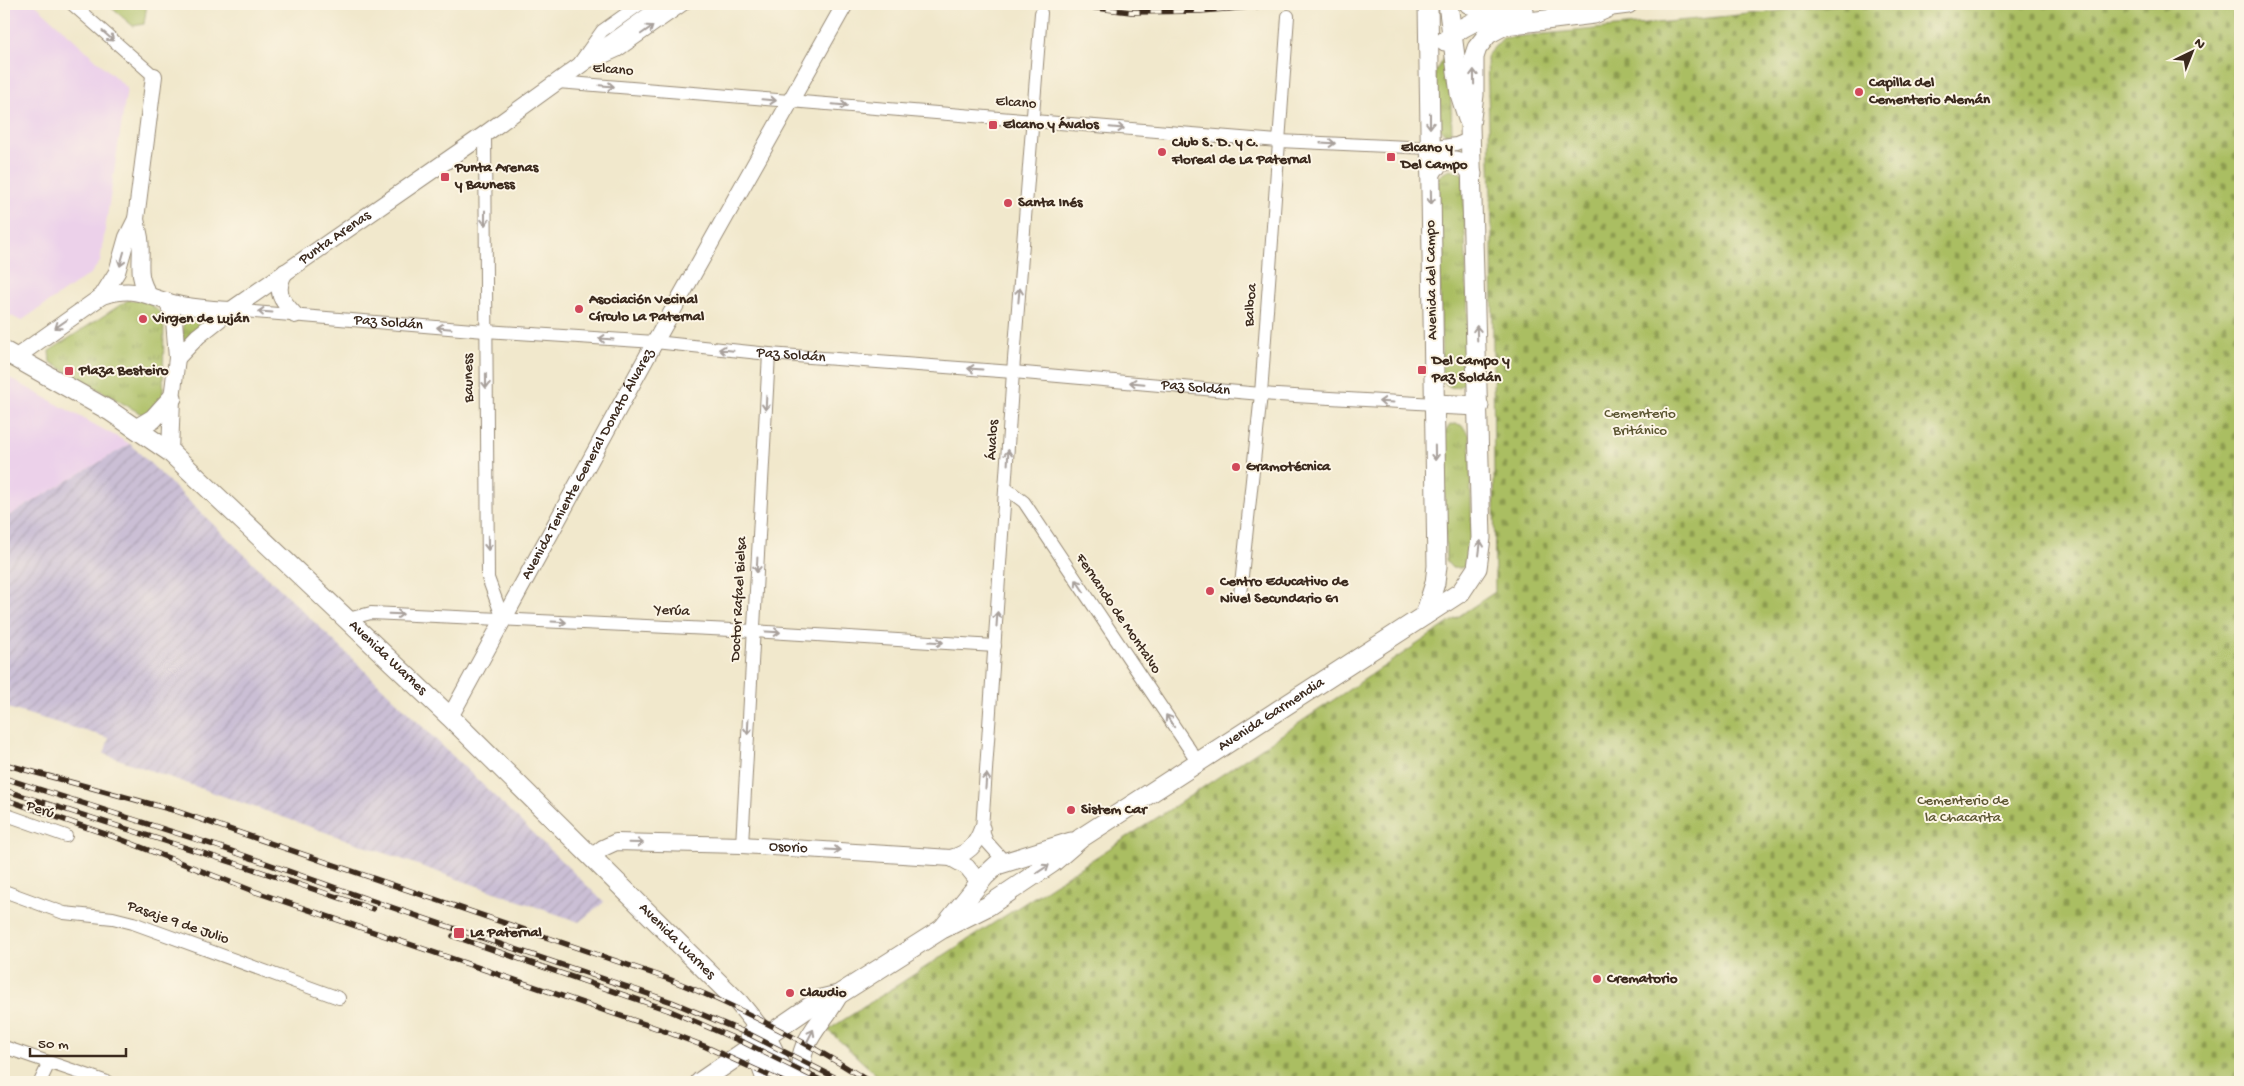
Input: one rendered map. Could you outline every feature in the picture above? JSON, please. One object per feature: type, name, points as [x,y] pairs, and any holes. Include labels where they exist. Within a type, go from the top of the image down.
[{"type":"main road","name":"Avenida del Campo","points":[[1425,615],[1435,583],[1437,566],[1428,4]]},
{"type":"main road","points":[[1448,4],[1460,94],[1470,131]]},
{"type":"main road","points":[[1469,4],[1498,21]]},
{"type":"main road","points":[[1435,404],[1479,406],[1470,131],[1474,95],[1474,57],[1482,41],[1498,21],[1583,4]]},
{"type":"main road","points":[[1430,59],[1452,34],[1475,20],[1516,23],[1594,14],[1613,4]]},
{"type":"main road","points":[[1431,173],[1439,163],[1452,160],[1464,164],[1472,174]]},
{"type":"main road","name":"Avenida Warnes","points":[[9,355],[138,428],[170,452],[450,717],[739,1003],[760,1041],[789,1082]]},
{"type":"main road","points":[[138,428],[153,419],[172,398]]},
{"type":"main road","name":"Avenida Garmendia","points":[[700,1082],[821,998],[838,995],[942,929],[970,917],[1010,892],[1052,863],[1081,838],[1461,592],[1477,568],[1480,553],[1479,406]]},
{"type":"main road","name":"Avenida Garmendia","points":[[942,929],[990,870],[1005,862],[1042,852],[1081,838]]},
{"type":"main road","points":[[979,882],[989,892],[1010,892],[1017,871],[1005,862]]},
{"type":"main road","points":[[802,1082],[800,1071],[807,1042],[817,1024],[830,1010],[838,995]]},
{"type":"main road","points":[[739,1003],[763,1015],[790,1020]]},
{"type":"main road","name":"Avenida Warnes","points":[[760,1041],[767,1082]]},
{"type":"street","points":[[72,4],[154,76],[136,219],[140,239],[140,277],[150,295]]},
{"type":"street","name":"Punta Arenas","points":[[574,70],[602,31],[640,4]]},
{"type":"street","name":"Punta Arenas","points":[[177,358],[198,336],[231,310],[485,134],[665,4]]},
{"type":"street","name":"Punta Arenas","points":[[574,70],[617,51],[684,4]]},
{"type":"street","name":"Avenida Teniente General Donato Álvarez","points":[[450,717],[655,342],[845,4]]},
{"type":"street","name":"Ávalos","points":[[982,830],[1007,489],[1013,372],[1041,13]]},
{"type":"street","name":"Balboa","points":[[1240,595],[1261,394],[1288,16]]},
{"type":"street","name":"Elcano","points":[[558,82],[1279,141],[1430,148],[1456,144],[1470,131]]},
{"type":"street","name":"Bauness","points":[[485,134],[488,578],[503,619]]},
{"type":"street","points":[[9,355],[102,296],[117,272],[127,237],[136,219]]},
{"type":"street","points":[[285,272],[279,283],[280,294],[285,305],[295,314]]},
{"type":"street","name":"Paz Soldán","points":[[102,296],[125,291],[150,295],[194,307],[485,331],[655,342],[769,354],[1013,372],[1261,394],[1435,404]]},
{"type":"street","points":[[167,301],[174,320],[177,358],[172,398],[170,452]]},
{"type":"street","name":"Doctor Rafael Bielsa","points":[[742,845],[769,354]]},
{"type":"street","name":"Fernando de Montalvo","points":[[1007,489],[1024,502],[1198,762]]},
{"type":"street","name":"Yerúa","points":[[348,619],[371,613],[753,631],[995,646]]},
{"type":"street","name":"Perú","points":[[4,814],[66,836]]},
{"type":"street","points":[[951,858],[970,850],[978,842],[982,830]]},
{"type":"street","points":[[982,830],[987,842],[1005,862]]},
{"type":"street","name":"Osorio","points":[[592,857],[603,848],[616,842],[742,845],[951,858]]},
{"type":"street","points":[[951,858],[968,867],[979,882]]},
{"type":"street","name":"Pasaje 9 de Julio","points":[[4,891],[64,912],[113,918],[133,923],[340,998]]},
{"type":"street","points":[[4,1047],[107,1082]]},
{"type":"street","points":[[40,1082],[49,1063]]},
{"type":"shaded area","points":[[4,4],[35,4],[127,88],[100,262],[91,273],[21,321],[4,312]]},
{"type":"shaded area","points":[[4,375],[130,444],[4,519]]},
{"type":"shaded area","points":[[130,444],[604,902],[579,922],[104,754],[109,738],[4,707],[4,519]]},
{"type":"green space","points":[[107,4],[147,4],[144,24],[133,26]]},
{"type":"green space","name":"Cementerio de la Chacarita","points":[[1851,4],[2240,4],[2240,1082],[884,1082],[828,1030],[1169,810],[1495,592],[1492,234],[1487,55],[1503,38]]},
{"type":"green space","points":[[1445,55],[1449,58],[1452,132],[1446,135],[1437,125],[1435,72]]},
{"type":"green space","points":[[1450,169],[1463,174],[1470,379],[1463,385],[1456,387],[1445,384],[1442,380],[1438,177]]},
{"type":"green space","points":[[128,300],[148,301],[164,317],[163,398],[145,416],[50,362],[49,351]]},
{"type":"green space","points":[[183,312],[214,314],[183,342]]},
{"type":"green space","points":[[1450,425],[1461,425],[1470,435],[1472,558],[1462,568],[1452,568],[1446,561],[1443,435]]},
{"type":"railway","points":[[1063,4],[1131,12],[1201,11],[1287,4]]},
{"type":"railway","points":[[4,764],[173,810],[666,978],[719,1000],[771,1025],[821,1052],[870,1082]]},
{"type":"railway","points":[[4,778],[220,847],[672,1002],[751,1035],[844,1082]]},
{"type":"railway","points":[[4,790],[373,909]]},
{"type":"railway","points":[[4,799],[120,839],[253,891],[662,1030],[704,1046],[783,1082]]},
{"type":"railway","points":[[453,936],[668,1010],[745,1043],[824,1082]]},
{"type":"place","name":"Capilla del Cementerio Alemán","points":[[1859,92]]},
{"type":"place","name":"Elcano y Ávalos","points":[[993,125]]},
{"type":"place","name":"Club S. D. y C. Floreal de La Paternal","points":[[1162,152]]},
{"type":"place","name":"Elcano y Del Campo","points":[[1391,157]]},
{"type":"place","name":"Punta Arenas y Bauness","points":[[445,177]]},
{"type":"place","name":"Santa Inés","points":[[1008,203]]},
{"type":"place","name":"Asociación Vecinal Círculo La Paternal","points":[[579,309]]},
{"type":"place","name":"Virgen de Luján","points":[[143,319]]},
{"type":"place","name":"Del Campo y Paz Soldán","points":[[1422,370]]},
{"type":"place","name":"Plaza Besteiro","points":[[69,371]]},
{"type":"place","name":"Gramotécnica","points":[[1236,467]]},
{"type":"place","name":"Centro Educativo de Nivel Secundario 61","points":[[1210,591]]},
{"type":"place","name":"Sistem Car","points":[[1071,810]]},
{"type":"place","name":"La Paternal","points":[[459,933]]},
{"type":"place","name":"Crematorio","points":[[1597,979]]},
{"type":"place","name":"Claudio","points":[[790,993]]},
{"type":"park label","name":"Cementerio Británico","points":[[1640,422]]}]
